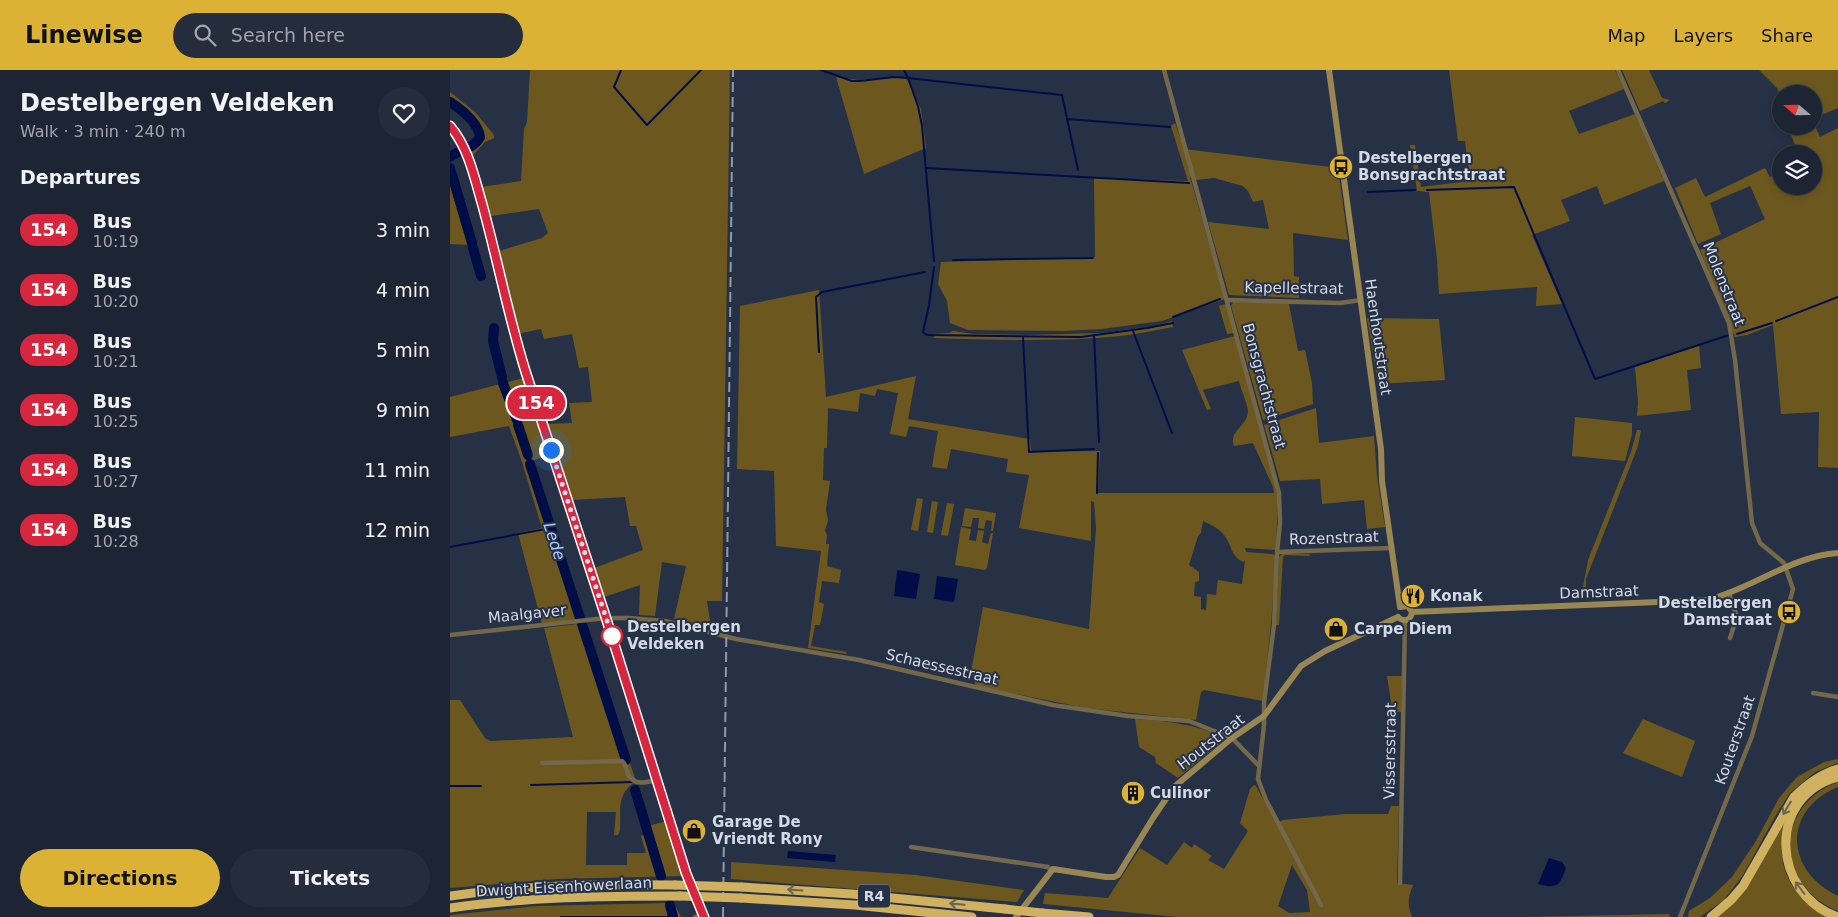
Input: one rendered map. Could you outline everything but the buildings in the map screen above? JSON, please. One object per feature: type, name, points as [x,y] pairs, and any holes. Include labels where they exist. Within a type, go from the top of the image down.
[{"type":"highway","points":[[1711,917],[1731,900],[1743,886],[1794,797],[1805,785],[1838,768]]},
{"type":"highway","points":[[1838,777],[1822,784],[1802,800],[1793,813],[1785,842],[1787,862],[1797,886],[1814,904],[1838,917]]},
{"type":"highway","name":"Dwight Eisenhowerlaan","points":[[450,896],[590,884],[742,887],[852,894],[1089,917]]},
{"type":"highway","name":"Dwight Eisenhowerlaan","points":[[450,908],[592,896],[680,896],[855,905],[972,917]]},
{"type":"street","name":"Bonsgrachtstraat","points":[[1164,70],[1279,493],[1280,523],[1274,625],[1264,716]]},
{"type":"street","name":"Haenhoutstraat","points":[[1329,70],[1381,449],[1382,476],[1400,607]]},
{"type":"street","name":"Molenstraat","points":[[1618,70],[1729,323],[1735,358],[1752,522],[1760,543],[1784,563],[1786,568]]},
{"type":"street","points":[[450,126],[471,165],[516,341],[686,873],[703,916],[696,917]]},
{"type":"street","name":"Kapellestraat","points":[[1228,300],[1340,303],[1361,300]]},
{"type":"street","name":"Rozenstraat","points":[[1277,552],[1392,548]]},
{"type":"street","name":"Damstraat","points":[[1412,612],[1706,600],[1729,594],[1812,557],[1838,553]]},
{"type":"street","name":"Kouterstraat","points":[[1680,917],[1755,725],[1794,589],[1786,568]]},
{"type":"street","points":[[1729,594],[1737,617],[1730,638]]},
{"type":"street","points":[[1408,606],[1412,612],[1410,618],[1405,620],[1398,617],[1400,607],[1408,606]]},
{"type":"street","name":"Houtstraat","points":[[911,848],[1048,867],[1051,871],[1058,869],[1111,877],[1118,875],[1174,787],[1232,738],[1264,716],[1294,674],[1307,661],[1398,617]]},
{"type":"street","name":"Maalgaver","points":[[450,635],[606,618]]},
{"type":"street","name":"Schaessestraat","points":[[606,618],[629,618],[666,622],[747,641],[858,660],[1053,705],[1128,716],[1189,722],[1232,738],[1259,766]]},
{"type":"street","name":"Vissersstraat","points":[[1400,883],[1405,620]]},
{"type":"street","points":[[1813,693],[1838,696]]},
{"type":"street","points":[[1264,716],[1258,779],[1260,788],[1321,905]]},
{"type":"street","points":[[542,763],[622,760],[626,764],[630,777],[635,781],[642,783],[657,780]]},
{"type":"street","points":[[1016,917],[1051,871]]},
{"type":"shaded area","points":[[530,70],[730,70],[722,601],[707,601],[711,628],[674,619],[686,566],[662,562],[655,616],[639,615],[640,585],[604,597],[594,568],[643,550],[636,526],[630,526],[625,497],[572,500],[546,424],[572,423],[569,403],[592,402],[588,367],[579,368],[572,334],[544,339],[541,329],[517,334],[499,251],[542,238],[548,233],[539,209],[491,216],[481,187],[521,181]]},
{"type":"shaded area","points":[[1449,70],[1615,70],[1624,89],[1569,111],[1579,134],[1635,114],[1664,181],[1604,205],[1597,186],[1561,200],[1570,221],[1532,235],[1562,304],[1536,306],[1537,287],[1439,294],[1429,192],[1417,191],[1410,145],[1415,145],[1421,187],[1470,181],[1465,141],[1458,141]]},
{"type":"shaded area","points":[[1622,70],[1649,70],[1662,98],[1670,100],[1640,111]]},
{"type":"shaded area","points":[[1759,70],[1838,70],[1838,108],[1822,115],[1822,85],[1774,85]]},
{"type":"shaded area","points":[[836,77],[858,80],[906,77],[921,109],[926,148],[864,174]]},
{"type":"shaded area","points":[[450,92],[475,112],[494,135],[494,138],[485,142],[474,154],[470,155],[468,152],[480,141],[481,134],[479,128],[466,112],[450,100]]},
{"type":"shaded area","points":[[1175,123],[1184,149],[1338,168],[1348,240],[1293,233],[1294,276],[1299,277],[1299,298],[1229,295],[1208,222],[1269,229],[1263,200],[1253,202],[1248,191],[1243,186],[1214,178],[1196,180],[1195,176],[1190,177],[1225,299],[1162,321],[1102,329],[1063,331],[968,330],[950,323],[947,301],[938,284],[941,262],[1095,257],[1094,178],[1188,181],[1171,126]]},
{"type":"shaded area","points":[[1838,128],[1838,468],[1818,467],[1819,412],[1781,414],[1773,325],[1747,335],[1735,337],[1700,250],[1765,219],[1750,186],[1710,203],[1721,234],[1698,244],[1675,188],[1696,178],[1705,197],[1765,168],[1770,177],[1772,176],[1772,195],[1822,195],[1822,145],[1795,145],[1791,135],[1819,135],[1820,137]]},
{"type":"shaded area","points":[[450,175],[472,245],[450,244]]},
{"type":"shaded area","points":[[819,290],[826,397],[916,376],[908,419],[1030,439],[1031,452],[1100,451],[1098,493],[1274,493],[1253,443],[1234,446],[1234,436],[1245,421],[1248,411],[1239,381],[1203,390],[1211,409],[1207,410],[1182,350],[1235,336],[1278,496],[1276,550],[1245,548],[1246,552],[1273,554],[1276,557],[1263,701],[1204,690],[1201,692],[1196,720],[1086,708],[976,686],[971,672],[983,607],[1089,629],[1096,528],[1094,502],[1091,501],[1091,541],[1019,528],[1029,475],[1006,472],[1008,459],[951,449],[947,469],[932,467],[938,431],[909,426],[906,437],[890,434],[898,393],[877,389],[875,396],[860,393],[858,412],[828,408],[827,448],[824,448],[823,480],[830,481],[826,509],[828,521],[825,530],[827,535],[826,544],[829,544],[827,566],[841,570],[839,583],[822,581],[819,602],[824,604],[820,625],[815,625],[811,646],[847,652],[846,654],[808,648],[821,551],[776,546],[774,471],[737,469],[740,306]],"holes":[[[1203,521],[1222,533],[1233,553],[1243,562],[1245,561],[1242,584],[1218,580],[1216,595],[1207,594],[1206,610],[1201,609],[1201,597],[1194,596],[1195,582],[1199,581],[1199,572],[1189,565],[1198,536],[1201,533]]]},
{"type":"shaded area","points":[[1233,302],[1289,304],[1298,351],[1305,350],[1312,383],[1313,404],[1263,420],[1231,306]]},
{"type":"shaded area","points":[[1226,304],[1234,333],[1227,334],[1219,306]]},
{"type":"shaded area","points":[[1367,318],[1439,319],[1445,380],[1378,384]]},
{"type":"shaded area","points":[[1172,321],[1173,327],[1097,338],[1027,340],[934,338],[935,334],[953,331],[973,334],[1027,335],[1102,333],[1154,326]]},
{"type":"shaded area","points":[[1699,345],[1701,368],[1687,370],[1691,410],[1637,416],[1638,403],[1635,367]]},
{"type":"shaded area","points":[[520,379],[526,381],[549,455],[532,461],[583,618],[542,624],[518,533],[542,528],[509,426],[450,437],[450,397]]},
{"type":"shaded area","points":[[1316,408],[1319,443],[1374,436],[1377,476],[1385,527],[1367,529],[1364,500],[1322,504],[1320,479],[1280,481],[1264,425]]},
{"type":"shaded area","points":[[1575,417],[1632,423],[1632,434],[1625,461],[1572,456]]},
{"type":"shaded area","points":[[1637,430],[1641,430],[1638,446],[1586,579],[1586,588],[1583,587],[1588,560],[1631,452]]},
{"type":"shaded area","points":[[917,498],[923,499],[918,531],[911,530]]},
{"type":"shaded area","points":[[932,501],[938,502],[933,533],[927,532]]},
{"type":"shaded area","points":[[947,503],[954,504],[948,536],[941,535]]},
{"type":"shaded area","points":[[965,508],[996,513],[993,531],[991,531],[992,521],[986,520],[984,529],[978,528],[979,518],[973,518],[971,527],[962,526]]},
{"type":"shaded area","points":[[961,527],[971,529],[969,540],[976,541],[978,530],[984,531],[982,542],[988,544],[991,533],[993,533],[987,568],[985,570],[955,565]]},
{"type":"shaded area","points":[[1283,553],[1310,554],[1309,556],[1285,555],[1283,557],[1279,625],[1276,625],[1279,557]]},
{"type":"shaded area","points":[[898,570],[920,574],[916,599],[894,596]]},
{"type":"shaded area","points":[[937,576],[958,579],[954,602],[934,599]]},
{"type":"shaded area","points":[[586,623],[636,781],[625,791],[622,797],[618,835],[614,835],[616,812],[587,812],[586,865],[627,865],[627,853],[646,853],[641,836],[649,832],[648,826],[667,821],[684,876],[557,879],[450,888],[450,700],[460,700],[485,738],[490,741],[573,737],[544,628]]},
{"type":"shaded area","points":[[1387,676],[1402,676],[1401,712],[1395,712],[1392,709]]},
{"type":"shaded area","points":[[1135,719],[1191,726],[1224,737],[1224,740],[1178,778],[1156,763],[1155,757],[1139,747]]},
{"type":"shaded area","points":[[1643,719],[1695,741],[1682,777],[1623,753]]},
{"type":"shaded area","points":[[1838,759],[1838,763],[1815,772],[1790,793],[1743,875],[1724,900],[1700,917],[1688,917],[1689,911],[1710,898],[1732,877],[1756,841],[1779,798],[1797,777],[1824,762]]},
{"type":"shaded area","points":[[1838,782],[1838,787],[1820,797],[1807,810],[1799,825],[1797,841],[1800,857],[1808,872],[1820,885],[1838,896],[1838,911],[1817,899],[1802,884],[1793,866],[1790,846],[1793,827],[1802,809],[1817,793]]},
{"type":"shaded area","points":[[1254,785],[1256,786],[1276,823],[1283,820],[1345,814],[1388,814],[1391,806],[1399,806],[1397,883],[1413,885],[1409,901],[1412,917],[1177,917],[1043,904],[1045,893],[1108,898],[1140,848],[1167,865],[1184,842],[1192,848],[1194,844],[1212,856],[1208,860],[1224,869],[1248,831],[1240,823],[1250,789]],"holes":[[[1292,865],[1307,890],[1310,912],[1289,913],[1278,906]]]},
{"type":"shaded area","points":[[1807,791],[1783,844],[1782,859],[1789,880],[1796,890],[1812,907],[1832,917],[1716,917],[1728,908],[1745,889],[1776,832]]},
{"type":"shaded area","points":[[788,851],[836,855],[835,862],[787,858]]},
{"type":"shaded area","points":[[1549,858],[1562,862],[1566,868],[1559,883],[1553,886],[1538,884]]},
{"type":"shaded area","points":[[731,862],[916,875],[1024,890],[1017,902],[731,879]]},
{"type":"shaded area","points":[[674,903],[681,917],[450,917],[450,915],[536,906]]},
{"type":"shaded area","points":[[1669,914],[1670,917],[1523,917]]},
{"type":"waterway","points":[[621,70],[614,87],[647,125],[701,70]]},
{"type":"waterway","points":[[821,70],[852,81],[894,77],[908,78],[918,106],[922,126],[934,261]]},
{"type":"waterway","points":[[904,70],[908,78],[1062,95],[1078,170]]},
{"type":"waterway","name":"Lede","points":[[450,102],[473,121],[480,137],[474,144],[450,157]]},
{"type":"waterway","points":[[1067,119],[1170,127]]},
{"type":"waterway","name":"Lede","points":[[450,168],[472,243]]},
{"type":"waterway","points":[[926,168],[1189,183]]},
{"type":"waterway","points":[[1427,190],[1514,187],[1595,379],[1729,335]]},
{"type":"waterway","points":[[1368,192],[1415,190]]},
{"type":"waterway","name":"Lede","points":[[473,248],[481,276]]},
{"type":"waterway","points":[[953,260],[1093,258]]},
{"type":"waterway","points":[[934,267],[923,332],[927,335],[1081,337],[1173,323]]},
{"type":"waterway","points":[[819,352],[816,297],[822,292],[925,272]]},
{"type":"waterway","points":[[1776,321],[1838,297]]},
{"type":"waterway","points":[[1173,317],[1220,299]]},
{"type":"waterway","points":[[1737,334],[1772,323]]},
{"type":"waterway","name":"Lede","points":[[494,328],[493,341],[502,377]]},
{"type":"waterway","points":[[1133,331],[1172,433]]},
{"type":"waterway","points":[[1094,335],[1099,442]]},
{"type":"waterway","points":[[1023,337],[1029,452],[1094,449]]},
{"type":"waterway","name":"Lede","points":[[503,383],[517,420]]},
{"type":"waterway","name":"Lede","points":[[518,425],[528,455]]},
{"type":"waterway","points":[[1097,493],[1098,453]]},
{"type":"waterway","name":"Lede","points":[[530,464],[580,618]]},
{"type":"waterway","points":[[450,547],[551,528]]},
{"type":"waterway","name":"Lede","points":[[582,624],[626,760]]},
{"type":"waterway","points":[[531,785],[633,782]]},
{"type":"waterway","points":[[450,786],[481,786]]},
{"type":"waterway","name":"Lede","points":[[635,790],[661,876]]},
{"type":"waterway","name":"Lede","points":[[670,905],[673,917]]},
{"type":"waterway","points":[[561,917],[673,917]]},
{"type":"railway","points":[[723,917],[733,70]]},
{"type":"bus line","name":"154","points":[[450,126],[459,139],[471,165],[516,341],[686,873],[704,917]]},
{"type":"place","name":"Destelbergen Bonsgrachtstraat","points":[[1341,167]]},
{"type":"place","name":"Konak","points":[[1413,596]]},
{"type":"place","name":"Destelbergen Damstraat","points":[[1789,612]]},
{"type":"place","name":"Carpe Diem","points":[[1336,629]]},
{"type":"place","name":"Destelbergen Veldeken","points":[[612,636]]},
{"type":"place","name":"Culinor","points":[[1133,793]]},
{"type":"place","name":"Garage De Vriendt Rony","points":[[694,831]]},
{"type":"route","points":[[551,450],[612,636]]}]
